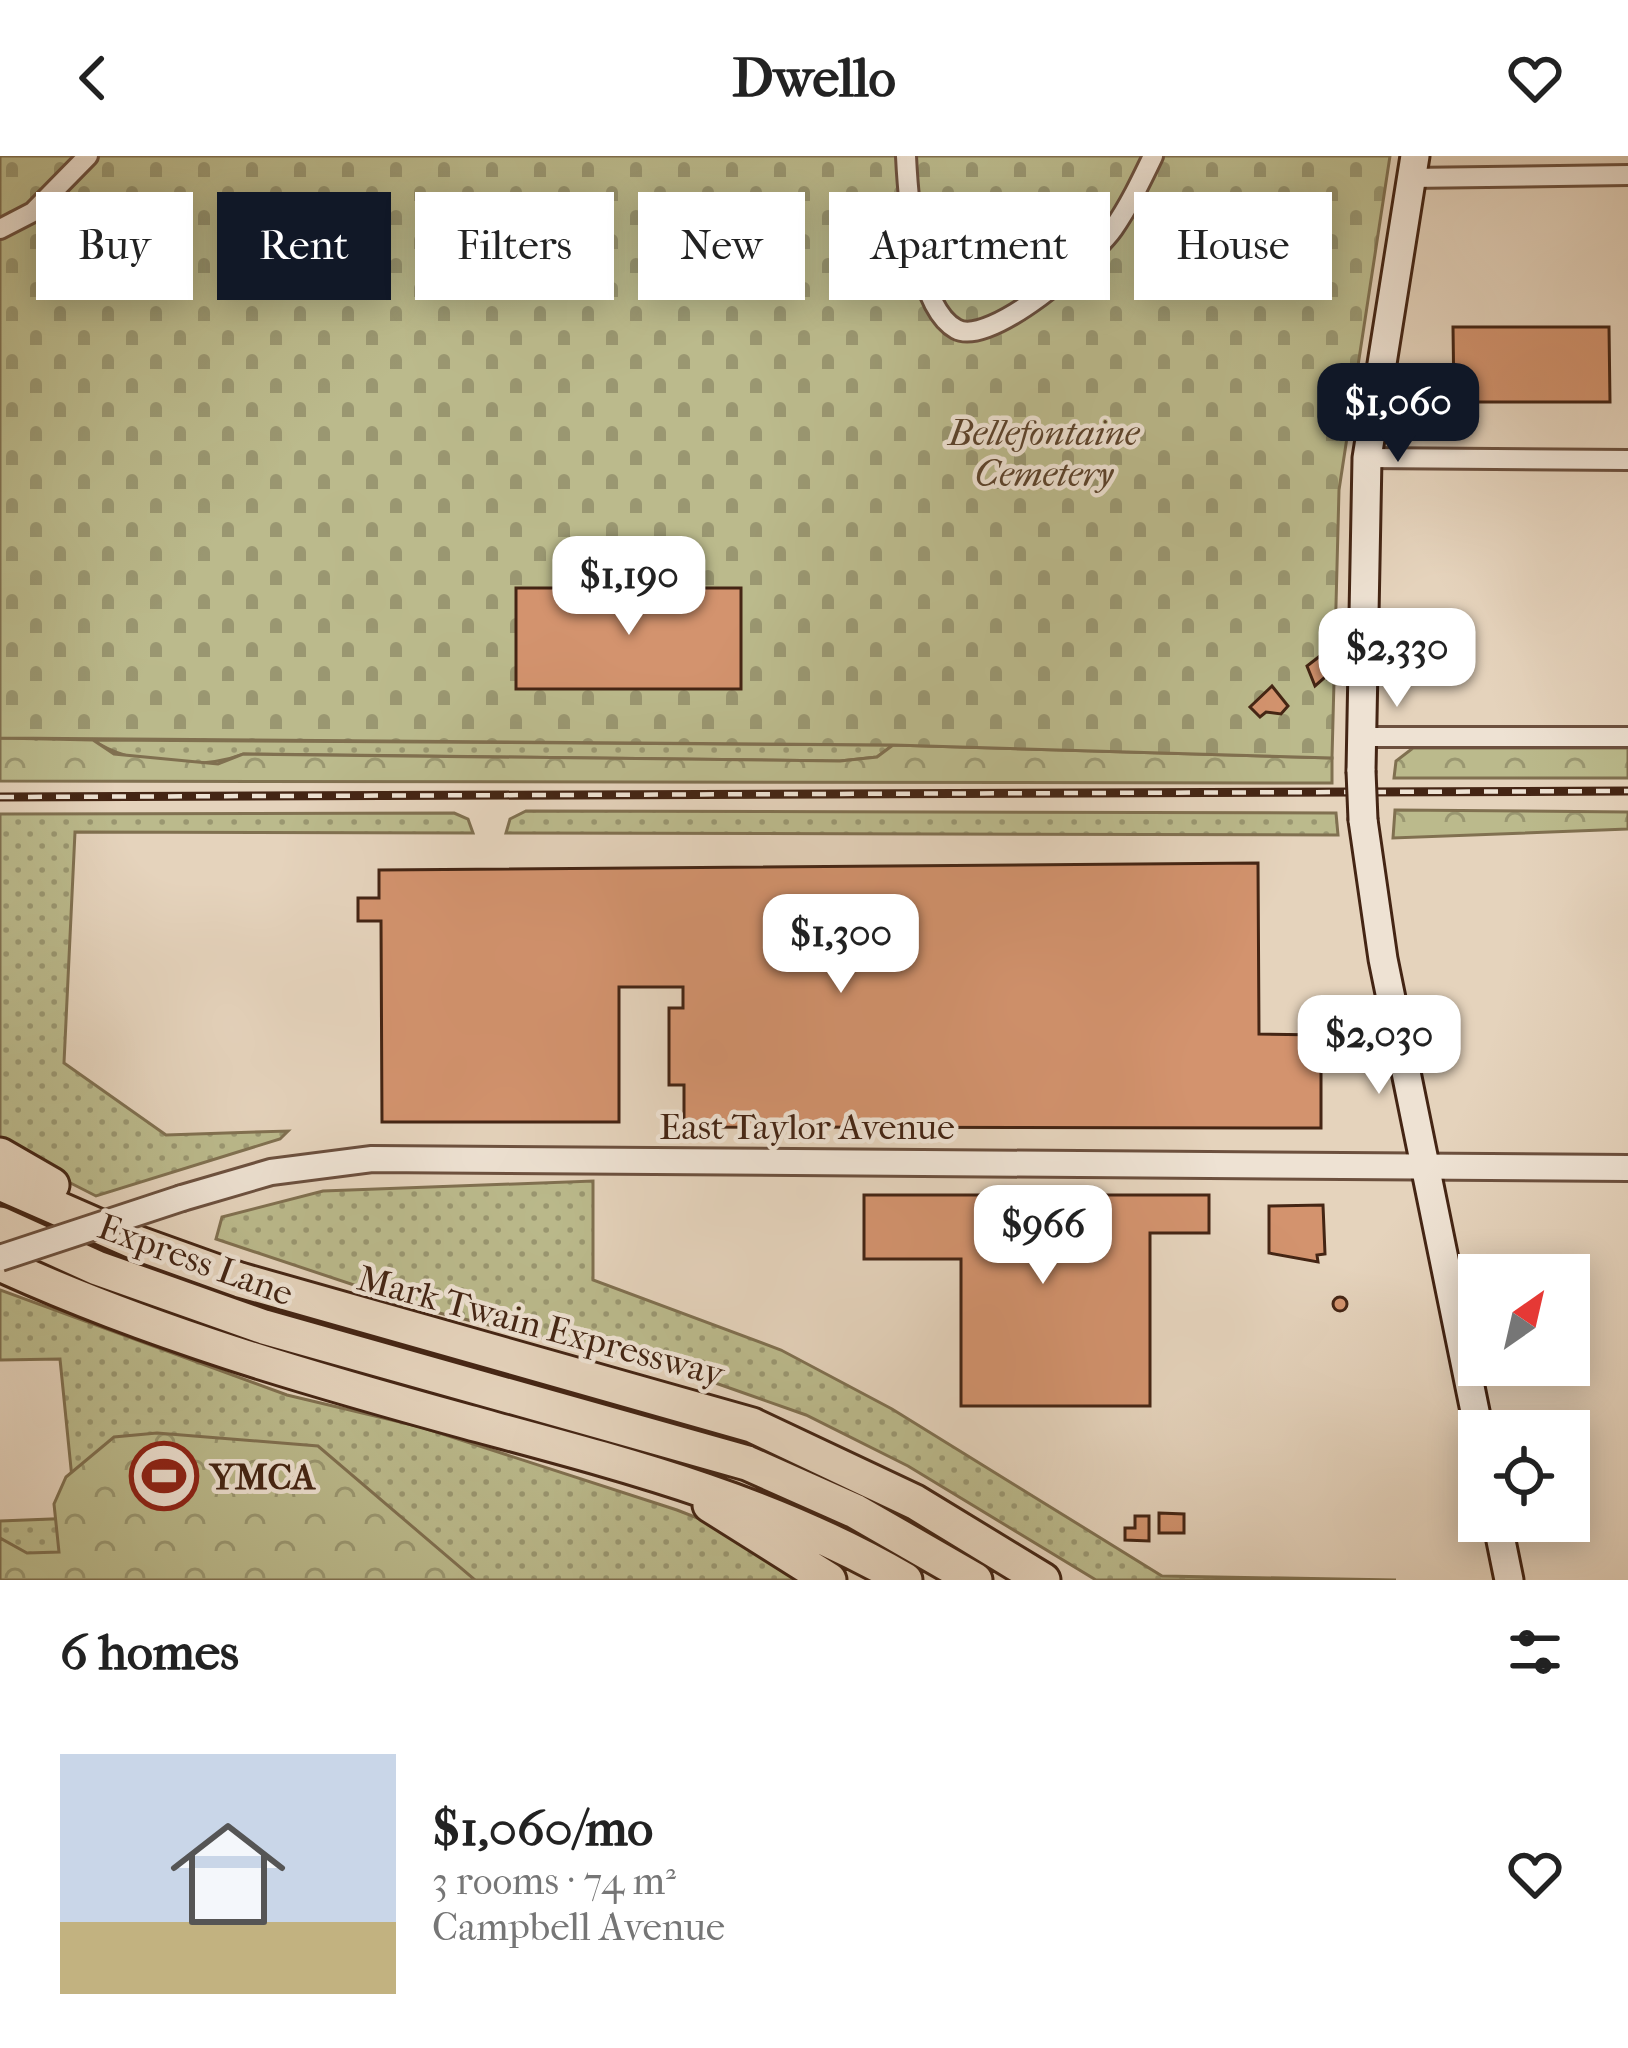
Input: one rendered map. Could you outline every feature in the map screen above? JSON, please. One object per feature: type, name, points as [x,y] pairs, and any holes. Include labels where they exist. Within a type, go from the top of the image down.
[{"type":"highway","points":[[0,1155],[183,1261]]},
{"type":"highway","name":"Mark Twain Expressway","points":[[0,1183],[183,1261],[752,1425],[862,1474],[1043,1580]]},
{"type":"highway","name":"Express Lane","points":[[0,1224],[97,1268],[264,1327],[747,1463],[855,1511],[975,1580]]},
{"type":"highway","points":[[0,1261],[134,1320],[265,1365],[658,1473],[773,1513],[905,1580]]},
{"type":"highway","points":[[658,1473],[830,1580]]},
{"type":"highway","points":[[966,1531],[1070,1580]]},
{"type":"main road","points":[[1412,167],[1367,458],[1360,771],[1383,959],[1475,1410]]},
{"type":"main road","points":[[1501,1542],[1509,1580]]},
{"type":"street","points":[[0,229],[33,212],[88,156]]},
{"type":"street","points":[[905,156],[911,214],[931,294],[942,319],[959,332],[973,333],[1042,296],[1111,233],[1153,156]]},
{"type":"street","points":[[1412,167],[1628,175]]},
{"type":"street","points":[[1367,458],[1628,460]]},
{"type":"street","points":[[1360,736],[1628,737]]},
{"type":"street","name":"East Taylor Avenue","points":[[0,1261],[271,1172],[372,1159],[1628,1168]]},
{"type":"green space","name":"Bellefontaine Cemetery","points":[[0,156],[1390,156],[1339,490],[1332,758],[893,745],[0,738]]},
{"type":"green space","points":[[0,738],[93,740],[114,754],[218,764],[243,754],[840,761],[877,757],[893,745],[1332,758],[1332,783],[0,781]]},
{"type":"green space","points":[[93,740],[893,745],[877,757],[840,761],[244,754],[208,762],[167,763],[126,755]]},
{"type":"green space","points":[[1413,748],[1628,748],[1628,778],[1394,778],[1396,761]]},
{"type":"green space","points":[[1395,810],[1628,812],[1628,829],[1393,838]]},
{"type":"green space","points":[[526,811],[1336,813],[1338,835],[506,833],[510,819]]},
{"type":"green space","points":[[454,813],[468,819],[473,833],[75,832],[64,1063],[166,1135],[288,1131],[280,1139],[96,1196],[0,1147],[0,814]]},
{"type":"green space","points":[[593,1181],[593,1280],[781,1350],[892,1409],[1162,1576],[1396,1580],[1096,1580],[908,1466],[806,1415],[687,1373],[435,1312],[216,1239],[222,1217],[323,1191]]},
{"type":"green space","points":[[0,1290],[287,1395],[421,1427],[677,1510],[728,1530],[814,1580],[0,1580],[0,1521],[76,1518],[60,1359],[0,1360]]},
{"type":"green space","points":[[157,1433],[318,1446],[475,1580],[0,1580],[0,1538],[27,1553],[59,1552],[54,1504],[66,1477],[114,1437]]},
{"type":"building","points":[[1453,327],[1609,327],[1610,402],[1454,402]]},
{"type":"building","points":[[516,588],[741,588],[741,689],[516,689]]},
{"type":"building","points":[[1320,656],[1331,672],[1315,686],[1307,666]]},
{"type":"building","points":[[1272,686],[1288,706],[1281,714],[1266,712],[1260,717],[1250,707]]},
{"type":"building","points":[[1258,863],[1259,1034],[1321,1035],[1321,1128],[684,1127],[684,1085],[669,1085],[669,1008],[683,1008],[683,987],[619,987],[619,1122],[382,1122],[381,921],[358,921],[358,898],[379,898],[379,870]]},
{"type":"building","points":[[864,1195],[1209,1195],[1209,1233],[1150,1233],[1150,1406],[961,1406],[961,1259],[864,1259]]},
{"type":"building","points":[[1323,1205],[1325,1254],[1317,1255],[1318,1262],[1269,1253],[1269,1206]]},
{"type":"building","points":[[1340,1297],[1347,1304],[1340,1311],[1333,1304]]},
{"type":"building","points":[[1159,1513],[1184,1514],[1184,1533],[1159,1533]]},
{"type":"building","points":[[1135,1516],[1149,1516],[1149,1541],[1125,1540],[1125,1528],[1135,1528]]},
{"type":"railway","points":[[0,797],[1628,791]]},
{"type":"place","name":"YMCA","points":[[164,1476]]}]
